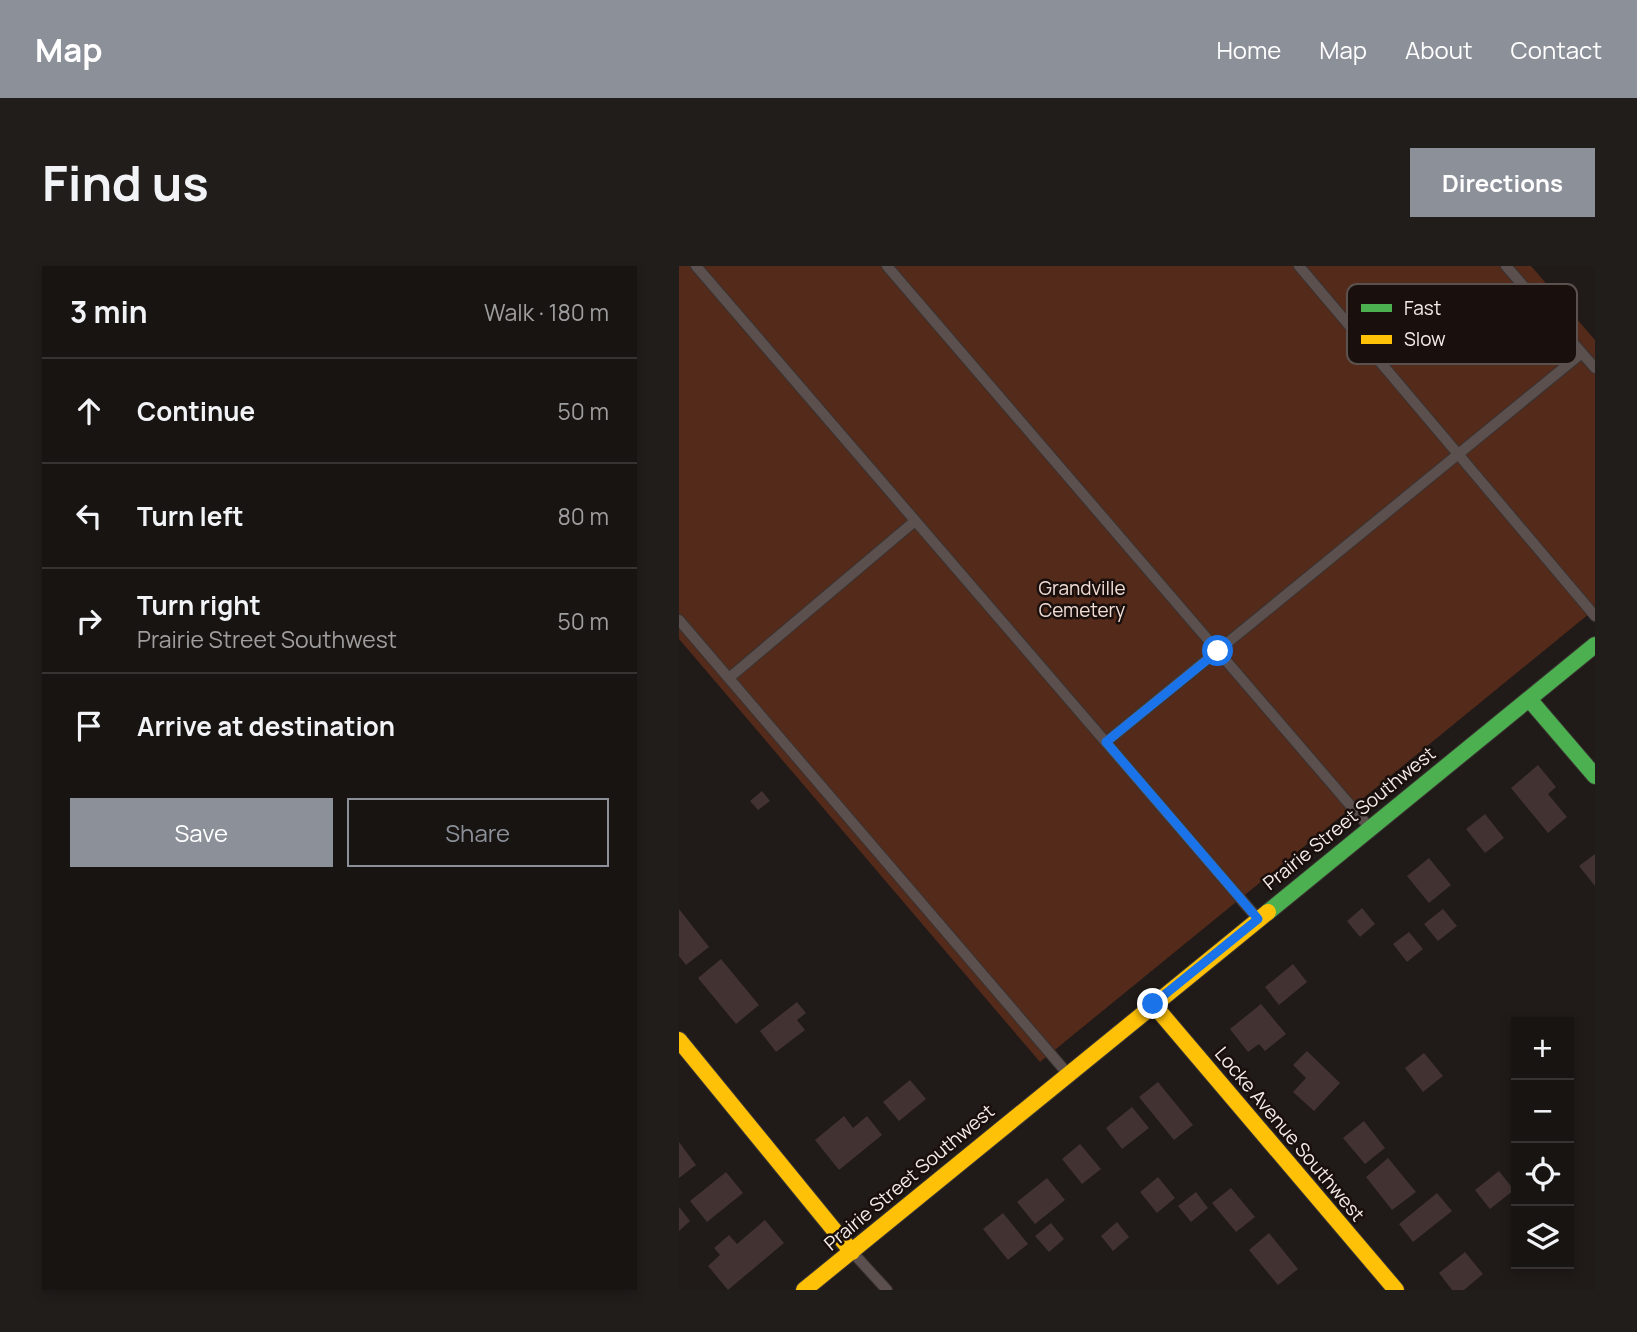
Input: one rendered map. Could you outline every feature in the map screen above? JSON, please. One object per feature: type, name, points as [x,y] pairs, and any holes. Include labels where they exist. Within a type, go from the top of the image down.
[{"type":"street","name":"Prairie Street Southwest","points":[[804,1290],[1595,645]]},
{"type":"street","points":[[1529,699],[1595,776]]},
{"type":"street","name":"Locke Avenue Southwest","points":[[1153,1004],[1396,1290]]},
{"type":"street","points":[[679,1040],[684,1058],[852,1252]]},
{"type":"lane","points":[[696,266],[1258,919]]},
{"type":"lane","points":[[887,266],[1370,828]]},
{"type":"lane","points":[[1299,266],[1347,323]]},
{"type":"lane","points":[[1506,266],[1522,284]]},
{"type":"lane","points":[[1577,347],[1595,368]]},
{"type":"lane","points":[[1577,357],[1582,353]]},
{"type":"lane","points":[[1382,364],[1595,616]]},
{"type":"lane","points":[[1106,742],[1569,364]]},
{"type":"lane","points":[[729,678],[915,520]]},
{"type":"lane","points":[[679,620],[1067,1073]]},
{"type":"lane","points":[[852,1252],[887,1290]]},
{"type":"green space","name":"Grandville Cemetery","points":[[679,266],[1531,266],[1547,284],[1347,284],[1347,364],[1577,364],[1577,319],[1595,340],[1595,609],[1040,1062],[679,639]]},
{"type":"building","points":[[1538,765],[1556,787],[1548,794],[1567,817],[1548,833],[1511,788]]},
{"type":"building","points":[[762,791],[770,801],[758,810],[750,801]]},
{"type":"building","points":[[1485,814],[1504,838],[1485,853],[1466,829]]},
{"type":"building","points":[[1595,854],[1595,886],[1579,866]]},
{"type":"building","points":[[1429,858],[1451,885],[1429,903],[1407,876]]},
{"type":"building","points":[[1362,908],[1375,924],[1360,937],[1347,921]]},
{"type":"building","points":[[679,909],[709,947],[686,965],[679,956]]},
{"type":"building","points":[[1443,909],[1457,926],[1438,941],[1424,924]]},
{"type":"building","points":[[1409,932],[1423,949],[1407,962],[1393,944]]},
{"type":"building","points":[[721,959],[759,1005],[736,1024],[698,978]]},
{"type":"building","points":[[1293,964],[1307,982],[1279,1005],[1265,987]]},
{"type":"building","points":[[797,1002],[806,1013],[797,1020],[805,1030],[776,1052],[760,1031]]},
{"type":"building","points":[[1261,1004],[1286,1034],[1265,1051],[1259,1044],[1248,1052],[1230,1029]]},
{"type":"building","points":[[1307,1051],[1340,1083],[1314,1111],[1293,1092],[1306,1078],[1293,1065]]},
{"type":"building","points":[[1424,1053],[1443,1076],[1423,1092],[1405,1068]]},
{"type":"building","points":[[910,1080],[926,1099],[899,1121],[883,1102]]},
{"type":"building","points":[[1158,1082],[1193,1125],[1174,1140],[1139,1097]]},
{"type":"building","points":[[1132,1107],[1149,1128],[1122,1149],[1106,1128]]},
{"type":"building","points":[[844,1116],[853,1128],[867,1116],[882,1135],[839,1170],[815,1140]]},
{"type":"building","points":[[1364,1121],[1385,1148],[1365,1164],[1343,1138]]},
{"type":"building","points":[[679,1142],[696,1165],[679,1178]]},
{"type":"building","points":[[1080,1144],[1101,1169],[1082,1184],[1062,1159]]},
{"type":"building","points":[[1388,1158],[1416,1192],[1392,1210],[1366,1177]]},
{"type":"building","points":[[1499,1171],[1511,1186],[1511,1192],[1490,1209],[1475,1190]]},
{"type":"building","points":[[726,1172],[743,1193],[707,1222],[690,1201]]},
{"type":"building","points":[[1158,1177],[1175,1198],[1157,1213],[1140,1192]]},
{"type":"building","points":[[1047,1178],[1065,1200],[1035,1224],[1017,1202]]},
{"type":"building","points":[[1231,1188],[1255,1217],[1236,1232],[1212,1203]]},
{"type":"building","points":[[1196,1192],[1208,1208],[1191,1222],[1178,1206]]},
{"type":"building","points":[[1437,1193],[1452,1211],[1413,1242],[1399,1224]]},
{"type":"building","points":[[679,1207],[690,1221],[679,1231]]},
{"type":"building","points":[[1003,1213],[1028,1244],[1008,1260],[983,1229]]},
{"type":"building","points":[[765,1220],[784,1243],[728,1290],[708,1266],[720,1255],[714,1248],[729,1235],[737,1244]]},
{"type":"building","points":[[1117,1222],[1129,1237],[1113,1251],[1101,1236]]},
{"type":"building","points":[[1051,1223],[1064,1239],[1049,1252],[1035,1236]]},
{"type":"building","points":[[1269,1233],[1298,1269],[1278,1285],[1249,1250]]},
{"type":"building","points":[[1465,1252],[1483,1274],[1464,1290],[1452,1290],[1439,1273]]},
{"type":"traffic: fast","points":[[1268,912],[1595,645]]},
{"type":"traffic: fast","points":[[1529,699],[1595,776]]},
{"type":"traffic: slow","points":[[804,1290],[1268,912]]},
{"type":"traffic: slow","points":[[1153,1004],[1396,1290]]},
{"type":"traffic: slow","points":[[679,1040],[852,1252]]},
{"type":"route","points":[[1153,1004],[1258,919],[1106,742],[1218,651]]}]
